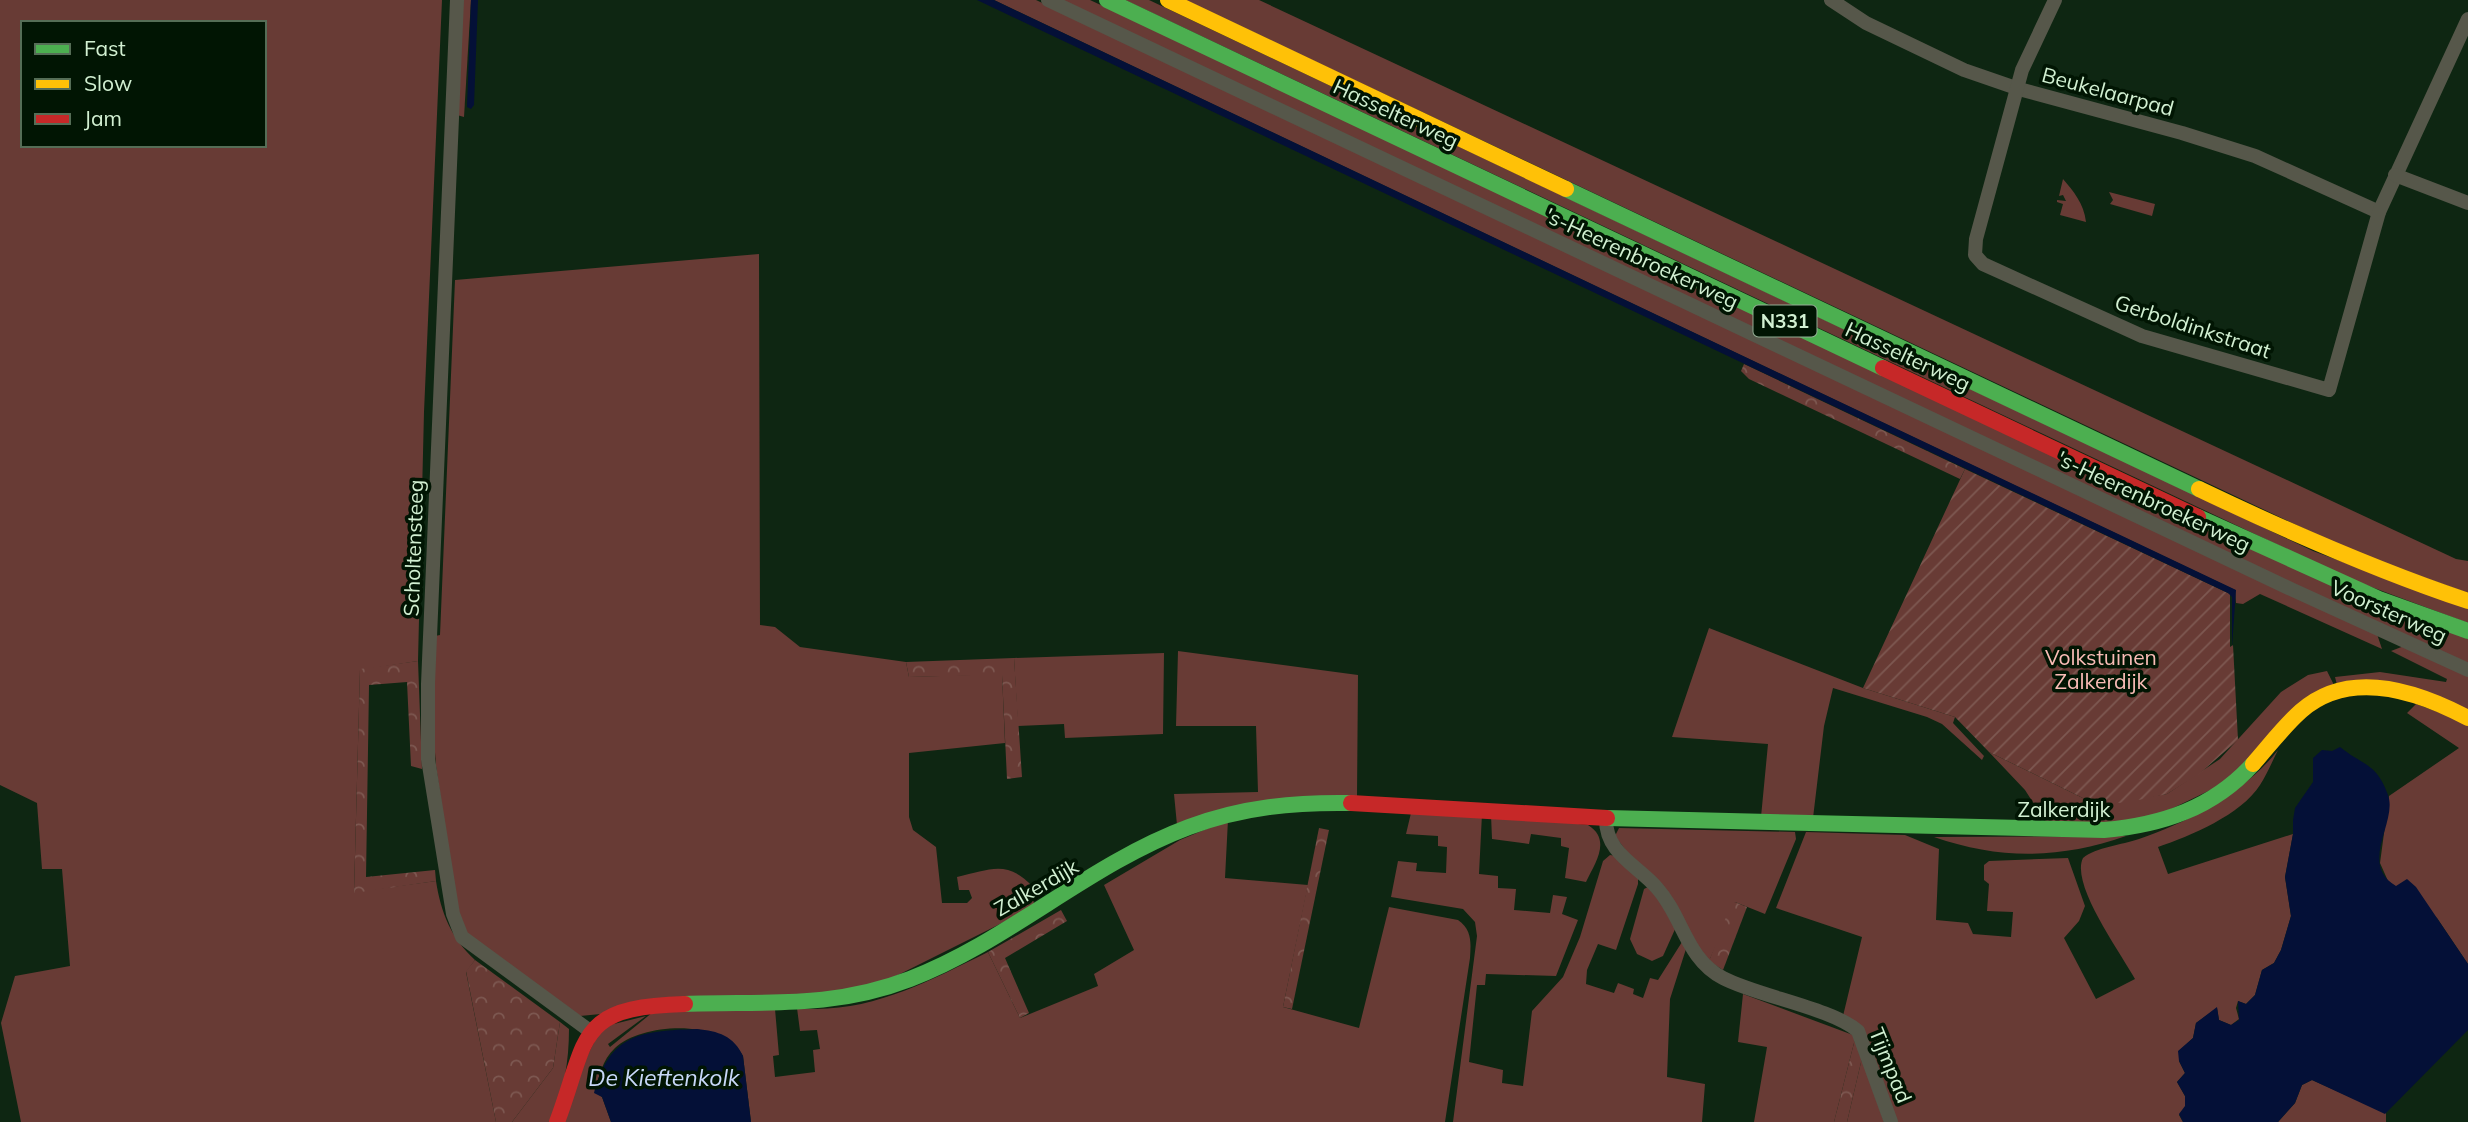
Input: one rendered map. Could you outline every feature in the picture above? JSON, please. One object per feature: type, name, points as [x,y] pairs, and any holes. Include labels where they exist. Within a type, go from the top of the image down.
[{"type":"main road","name":"Hasselterweg","points":[[1108,0],[2267,550],[2379,599],[2468,631]]},
{"type":"main road","name":"Hasselterweg","points":[[1168,0],[2290,532],[2403,579],[2468,601]]},
{"type":"main road","name":"Zalkerdijk","points":[[590,1031],[605,1017],[634,1010],[695,1004],[833,1001],[887,987],[972,948],[1169,836],[1212,818],[1293,802],[1362,803],[1606,818],[2040,831],[2126,830],[2160,824],[2205,804],[2254,763],[2303,709],[2319,696],[2336,690],[2361,687],[2402,691],[2468,718]]},
{"type":"main road","points":[[557,1122],[579,1052],[590,1031]]},
{"type":"street","name":"Scholtensteeg","points":[[457,0],[428,684],[428,759],[453,914],[462,937],[590,1031]]},
{"type":"street","name":"'s-Heerenbroekerweg","points":[[1048,0],[2293,590]]},
{"type":"street","name":"Beukelaarpad","points":[[1831,0],[1866,23],[1964,70],[2020,89],[2182,133],[2255,156],[2379,212]]},
{"type":"street","name":"Gerboldinkstraat","points":[[2055,0],[2022,70],[2020,89],[1976,239],[1975,255],[1983,264],[2142,336],[2329,390],[2379,212],[2468,19]]},
{"type":"street","points":[[2395,175],[2468,203]]},
{"type":"street","name":"Voorsterweg","points":[[2293,590],[2468,670]]},
{"type":"street","name":"Tijmpad","points":[[1606,818],[1610,844],[1664,897],[1688,945],[1705,965],[1723,978],[1858,1031],[1891,1122]]},
{"type":"green space","points":[[0,0],[442,0],[424,412],[418,661],[360,670],[354,892],[436,881],[448,924],[459,943],[475,960],[466,972],[496,1122],[21,1122],[1,1023],[15,976],[70,966],[62,869],[42,869],[37,803],[0,785]]},
{"type":"green space","points":[[462,0],[471,0],[464,117],[457,115]]},
{"type":"green space","points":[[994,0],[1036,0],[2377,634],[2382,649],[2260,594],[2243,604],[2236,603],[2235,590]]},
{"type":"green space","points":[[1060,0],[1090,0],[2468,639],[2468,663],[2341,606]]},
{"type":"green space","points":[[1125,0],[1149,0],[2313,551],[2468,608],[2468,623],[2350,579]]},
{"type":"green space","points":[[1185,0],[1259,0],[2456,559],[2468,561],[2468,593],[2360,555]]},
{"type":"green space","points":[[2063,179],[2080,203],[2086,222],[2060,215],[2063,204],[2057,200],[2066,201],[2063,195],[2059,196]]},
{"type":"green space","points":[[2109,192],[2155,204],[2152,216],[2110,204],[2113,200]]},
{"type":"green space","points":[[759,254],[760,625],[775,627],[800,647],[906,662],[909,677],[1002,674],[1005,743],[909,753],[909,817],[913,830],[936,847],[942,903],[967,903],[972,898],[969,890],[959,890],[957,877],[998,869],[1015,873],[1033,887],[1034,907],[872,988],[580,1016],[469,937],[458,917],[436,766],[432,711],[435,636],[440,635],[455,280]]},
{"type":"green space","points":[[1744,364],[1965,469],[1960,479],[1749,379],[1741,371]]},
{"type":"green space","name":"Volkstuinen Zalkerdijk","points":[[1965,469],[2230,594],[2230,647],[2233,645],[2238,740],[2199,774],[2167,794],[2097,805],[1989,752],[1955,717],[1863,688]]},
{"type":"green space","points":[[1709,628],[1863,688],[1955,717],[1953,723],[1984,756],[1982,760],[1942,724],[1927,717],[1833,688],[1824,726],[1813,818],[1761,817],[1768,744],[1672,737]]},
{"type":"green space","points":[[2404,646],[2468,675],[2468,711],[2337,685],[2335,677],[2380,672],[2446,682],[2447,679],[2391,651]]},
{"type":"green space","points":[[1178,651],[1358,675],[1357,797],[1177,825],[1174,794],[1258,792],[1256,726],[1176,726]]},
{"type":"green space","points":[[1164,653],[1163,734],[1065,738],[1064,724],[1018,726],[1014,658]]},
{"type":"green space","points":[[1014,658],[1022,777],[1007,779],[1002,675],[909,677],[906,662]]},
{"type":"green space","points":[[418,661],[422,769],[411,766],[407,682],[369,685],[366,877],[435,870],[436,881],[354,893],[360,669]]},
{"type":"green space","points":[[2327,671],[2334,685],[2229,781],[2140,824],[2045,821],[2025,790],[1989,752],[2097,805],[2167,794],[2220,759],[2281,692],[2308,675]]},
{"type":"green space","points":[[2416,704],[2468,723],[2468,964],[2437,918],[2388,881],[2380,863],[2389,796],[2459,748],[2407,713]]},
{"type":"green space","points":[[2278,750],[2260,785],[2241,806],[2214,823],[2158,847],[2168,874],[2293,834],[2285,877],[2291,916],[2281,950],[2274,963],[2262,970],[2255,995],[2246,1004],[2238,1001],[2236,1008],[2239,1019],[2231,1025],[2219,1020],[2217,1008],[2196,1023],[2193,1038],[2179,1051],[2179,1061],[2185,1073],[2177,1082],[2185,1096],[2186,1106],[2179,1115],[2183,1122],[1896,1122],[1843,1016],[1862,937],[1776,908],[1806,832],[1905,835],[1939,849],[1936,920],[1968,923],[1973,934],[2011,937],[2013,912],[1987,911],[1989,884],[1984,880],[1984,865],[1989,861],[2068,858],[2085,906],[2079,921],[2064,938],[2096,999],[2135,979],[2090,901],[2081,870],[2083,858],[2102,849],[2158,832],[2196,815],[2249,780]]},
{"type":"green space","points":[[1411,813],[1482,814],[1479,874],[1498,876],[1498,888],[1516,889],[1514,910],[1550,913],[1553,895],[1567,897],[1562,914],[1578,920],[1556,976],[1486,974],[1485,985],[1477,985],[1469,1062],[1503,1070],[1502,1083],[1523,1086],[1532,1011],[1563,977],[1580,937],[1603,861],[1610,855],[1616,856],[1638,876],[1638,884],[1616,950],[1598,944],[1587,970],[1586,984],[1614,993],[1618,983],[1634,989],[1633,994],[1643,998],[1650,978],[1658,980],[1682,942],[1686,949],[1670,999],[1667,1077],[1705,1084],[1702,1122],[1453,1122],[1477,936],[1475,922],[1463,909],[1391,897],[1398,861],[1417,863],[1416,871],[1446,873],[1447,847],[1438,846],[1438,836],[1406,834]]},
{"type":"green space","points":[[1491,815],[1588,825],[1595,831],[1600,845],[1597,860],[1586,882],[1565,878],[1569,848],[1561,846],[1561,838],[1531,834],[1529,844],[1492,839]]},
{"type":"green space","points":[[1228,820],[1225,878],[1308,885],[1283,1007],[1359,1028],[1389,907],[1458,920],[1466,928],[1470,942],[1470,958],[1445,1122],[751,1122],[743,1056],[733,1044],[719,1035],[682,1028],[663,1029],[628,1039],[607,1058],[595,1092],[602,1097],[611,1122],[562,1122],[572,1086],[602,1027],[646,1016],[608,1044],[610,1047],[653,1012],[775,1009],[779,1055],[773,1056],[775,1077],[815,1072],[813,1050],[820,1049],[817,1030],[800,1031],[797,1008],[848,1006],[896,994],[988,952],[1020,1018],[1098,986],[1094,974],[1134,950],[1104,885],[1180,840]]},
{"type":"green space","points":[[1319,828],[1329,830],[1292,1009],[1283,1007]]},
{"type":"green space","points":[[1619,828],[1795,832],[1796,839],[1765,914],[1735,902],[1709,961],[1615,836]]},
{"type":"green space","points":[[2126,836],[2077,849],[2030,854],[1983,850],[1934,837]]},
{"type":"green space","points":[[1650,886],[1676,927],[1663,956],[1652,961],[1637,954],[1630,939],[1644,889]]},
{"type":"green space","points":[[1735,902],[1747,907],[1723,970],[1709,961],[1731,904]]},
{"type":"green space","points":[[1061,910],[1067,921],[1005,958],[1029,1013],[1020,1018],[988,952]]},
{"type":"green space","points":[[475,960],[560,1022],[553,1068],[512,1122],[496,1122],[466,971]]},
{"type":"green space","points":[[1743,994],[1853,1035],[1855,1039],[1834,1122],[1754,1122],[1767,1047],[1738,1042]]},
{"type":"green space","points":[[560,1022],[569,1029],[568,1053],[565,1077],[550,1122],[512,1122],[553,1068]]},
{"type":"green space","points":[[1855,1039],[1862,1058],[1847,1122],[1834,1122]]},
{"type":"green space","points":[[1862,1058],[1884,1122],[1847,1122]]},
{"type":"green space","points":[[2312,1080],[2386,1113],[2386,1122],[2278,1122],[2295,1103],[2302,1085]]},
{"type":"water","points":[[471,0],[478,0],[474,105],[471,109],[467,107]]},
{"type":"water","points":[[977,0],[994,0],[2236,590],[2232,647],[2232,597],[2228,593]]},
{"type":"water","points":[[2340,747],[2374,770],[2388,795],[2390,806],[2379,855],[2385,877],[2396,886],[2407,879],[2416,887],[2468,964],[2468,1030],[2385,1114],[2312,1080],[2302,1085],[2295,1103],[2278,1122],[2183,1122],[2179,1114],[2185,1106],[2185,1096],[2177,1082],[2185,1073],[2178,1051],[2193,1038],[2196,1023],[2217,1007],[2219,1020],[2231,1025],[2239,1020],[2238,1001],[2246,1004],[2255,995],[2262,970],[2274,963],[2281,950],[2291,916],[2285,877],[2295,808],[2313,782],[2313,758],[2322,750],[2332,751]]},
{"type":"water","name":"De Kieftenkolk","points":[[697,1029],[724,1036],[739,1049],[743,1056],[751,1122],[611,1122],[602,1097],[594,1093],[609,1058],[619,1047],[644,1034]]},
{"type":"traffic: fast","points":[[1107,0],[1883,368]]},
{"type":"traffic: fast","points":[[1566,189],[2199,489]]},
{"type":"traffic: fast","points":[[2198,517],[2379,599],[2468,631]]},
{"type":"traffic: fast","points":[[1607,818],[2104,830],[2146,824],[2185,812],[2221,792],[2253,764]]},
{"type":"traffic: fast","points":[[685,1004],[798,1002],[881,989],[946,963],[1117,861],[1189,827],[1269,807],[1351,803]]},
{"type":"traffic: slow","points":[[1168,0],[1566,189]]},
{"type":"traffic: slow","points":[[2199,489],[2332,549],[2468,601]]},
{"type":"traffic: slow","points":[[2253,764],[2301,711],[2320,698],[2341,690],[2384,688],[2427,699],[2468,718]]},
{"type":"traffic: jam","points":[[1883,368],[2198,517]]},
{"type":"traffic: jam","points":[[1351,803],[1607,818]]},
{"type":"traffic: jam","points":[[557,1122],[583,1048],[592,1032],[605,1020],[623,1012],[649,1006],[685,1004]]}]
